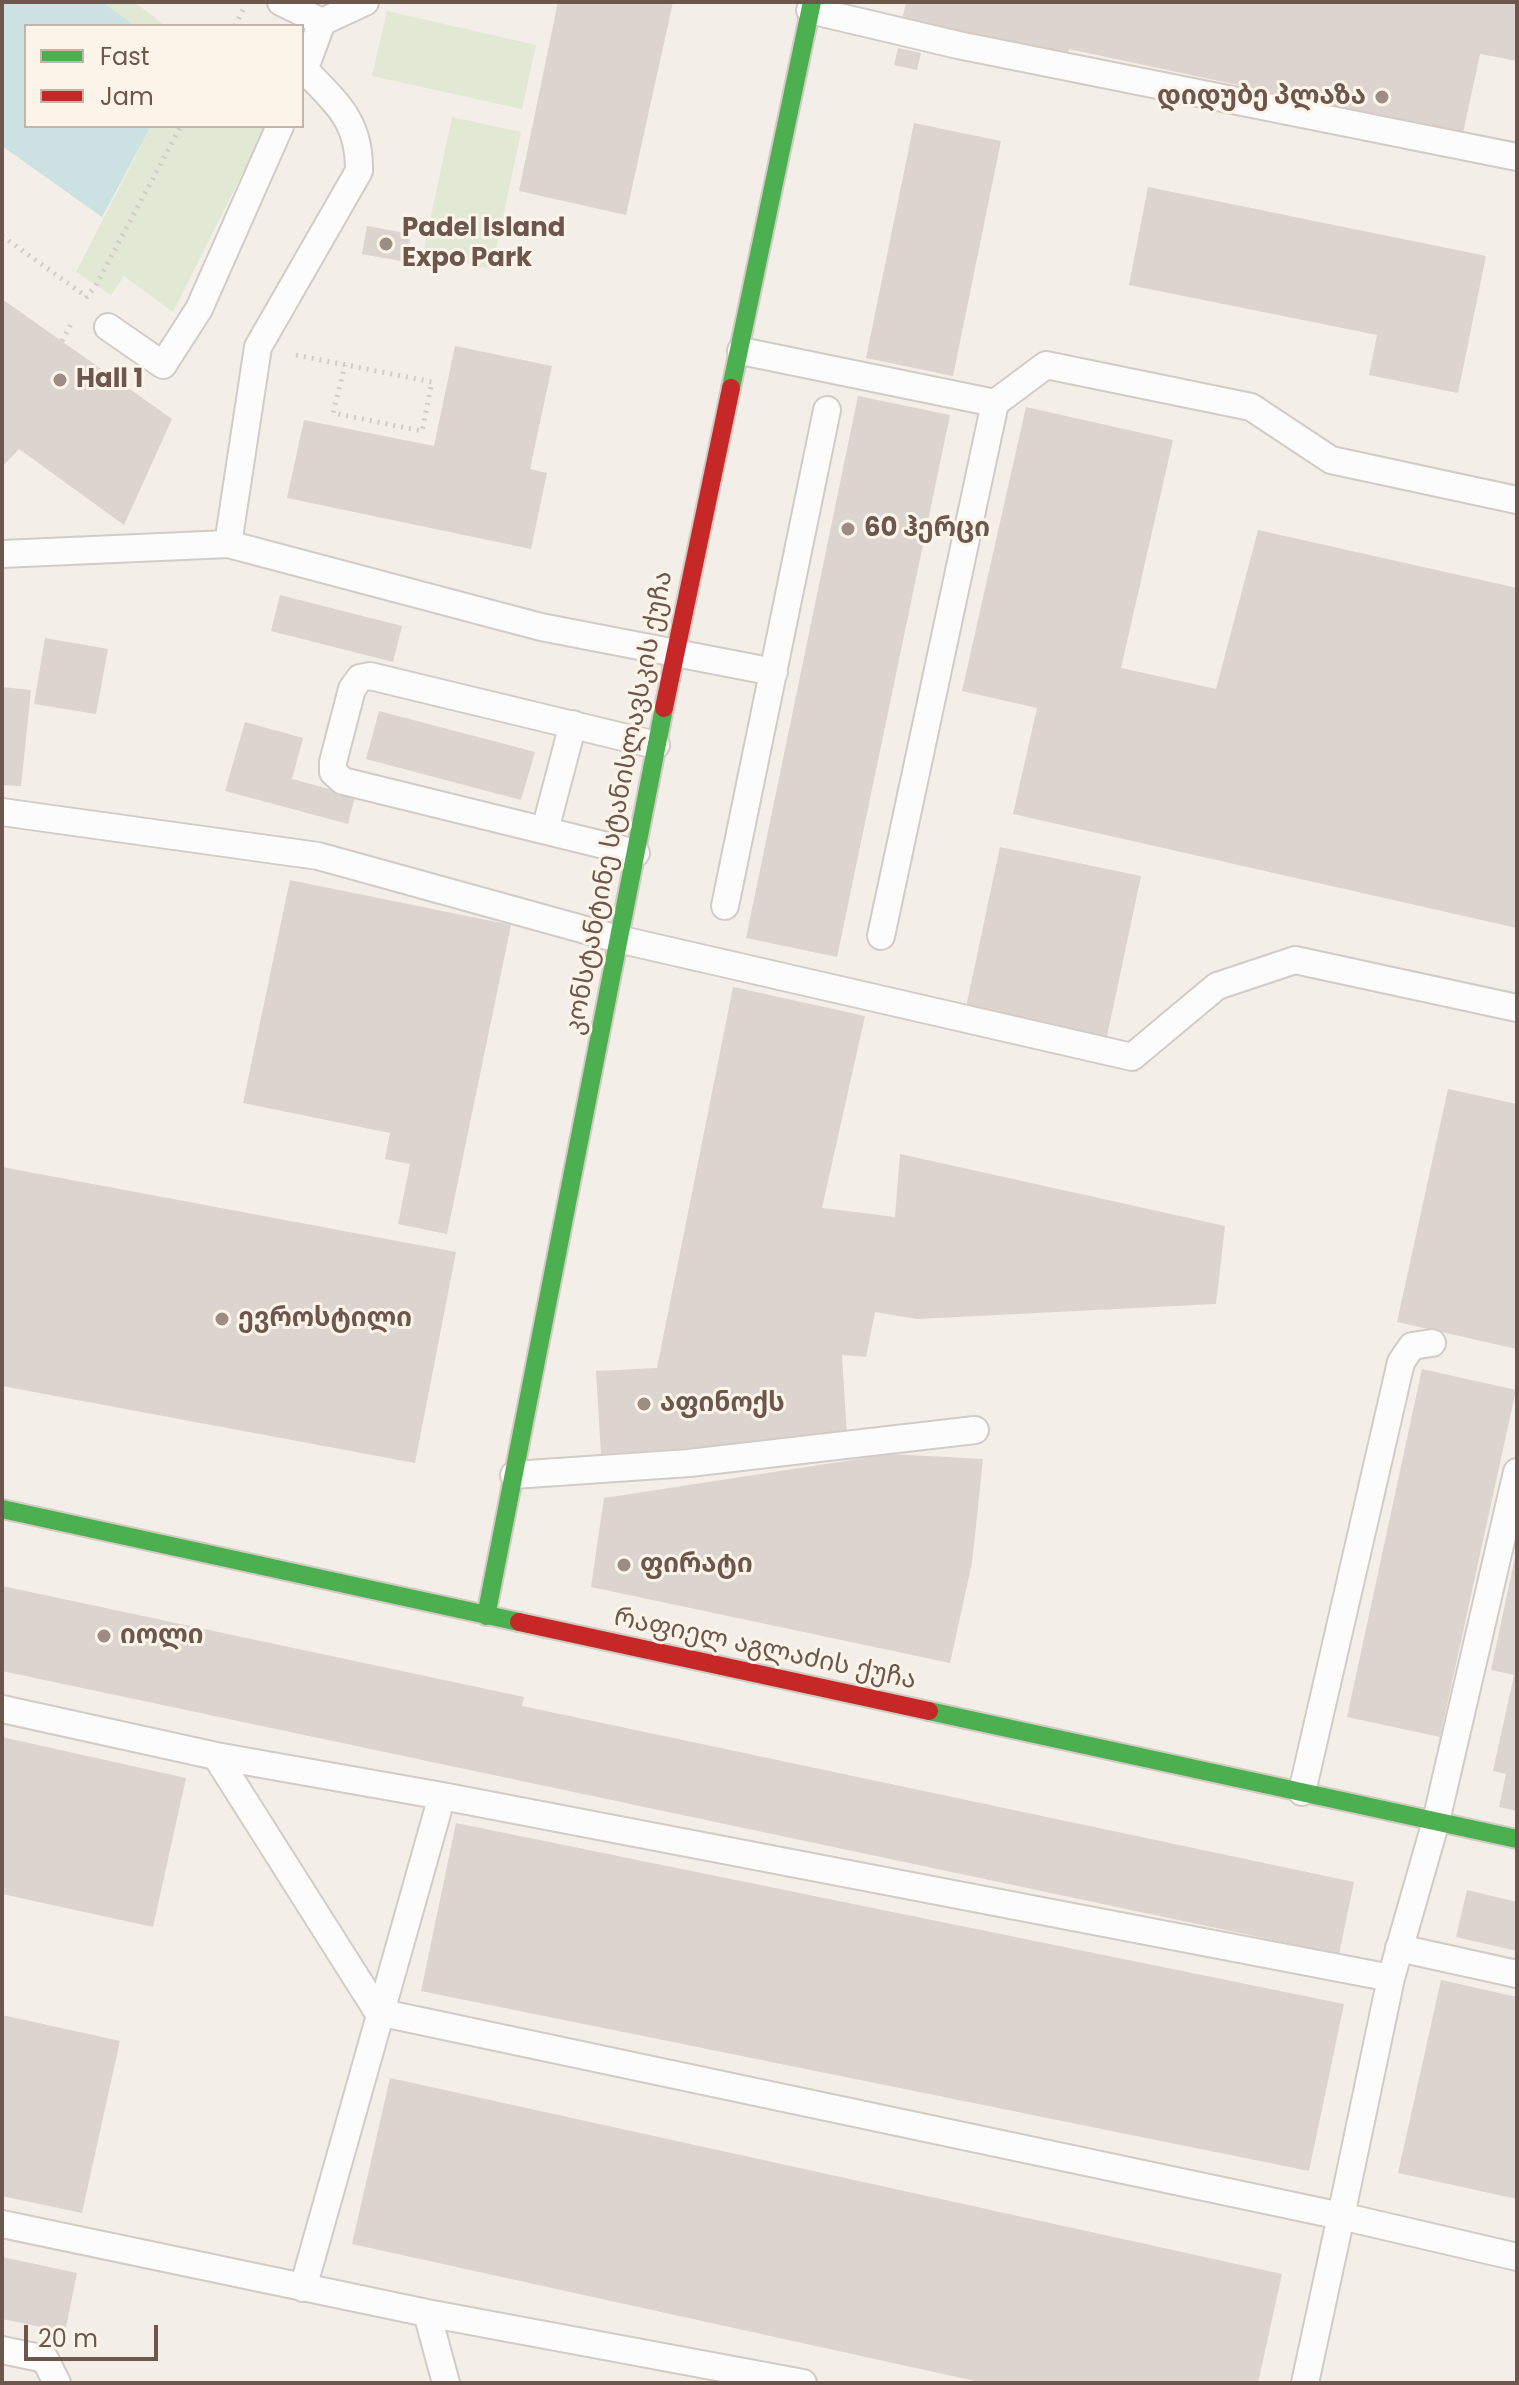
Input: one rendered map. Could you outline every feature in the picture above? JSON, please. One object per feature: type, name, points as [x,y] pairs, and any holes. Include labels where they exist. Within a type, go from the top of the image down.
[{"type":"street","name":"კონსტანტინე სტანისლავსკის ქუჩა","points":[[486,1616],[656,745],[811,6]]},
{"type":"street","name":"რაფიელ აგლაძის ქუჩა","points":[[2,1509],[1517,1839]]},
{"type":"lane","points":[[281,2],[322,22]]},
{"type":"lane","points":[[304,70],[322,22],[365,2]]},
{"type":"lane","points":[[811,6],[958,45],[1517,157]]},
{"type":"lane","points":[[228,544],[258,347],[359,171],[359,142],[340,107],[304,74]]},
{"type":"lane","points":[[108,327],[163,365],[199,309],[279,128]]},
{"type":"lane","points":[[741,351],[995,403]]},
{"type":"lane","points":[[881,936],[995,403],[1046,365],[1251,407],[1331,460],[1517,500]]},
{"type":"lane","points":[[725,906],[827,410]]},
{"type":"lane","points":[[2,554],[228,544],[541,627],[774,672]]},
{"type":"lane","points":[[636,853],[343,781],[333,772],[333,762],[352,689],[360,678],[370,676],[656,745]]},
{"type":"lane","points":[[545,830],[573,724]]},
{"type":"lane","points":[[2,812],[318,856],[618,939],[1132,1057],[1217,986],[1295,960],[1517,1008]]},
{"type":"lane","points":[[1302,1792],[1401,1362],[1412,1346],[1432,1343]]},
{"type":"lane","points":[[514,1475],[689,1463],[975,1430]]},
{"type":"lane","points":[[1305,2383],[1391,1978],[1436,1821],[1517,1472]]},
{"type":"lane","points":[[2,1709],[216,1756],[442,1796],[1391,1978]]},
{"type":"lane","points":[[216,1756],[378,2012],[1341,2216],[1517,2257]]},
{"type":"lane","points":[[303,2288],[378,2012],[442,1796]]},
{"type":"lane","points":[[1399,1948],[1517,1974]]},
{"type":"lane","points":[[2,2224],[427,2313],[803,2383]]},
{"type":"lane","points":[[427,2313],[446,2383]]},
{"type":"lane","points":[[2,2350],[45,2359],[57,2383]]},
{"type":"path","points":[[236,24],[247,2]]},
{"type":"path","points":[[81,307],[96,285],[180,128]]},
{"type":"path","points":[[2,236],[87,296],[108,327]]},
{"type":"path","points":[[62,341],[75,318]]},
{"type":"path","points":[[258,347],[432,382],[422,431],[333,413],[345,365]]},
{"type":"green space","points":[[102,2],[134,2],[163,24],[133,24]]},
{"type":"green space","points":[[387,11],[536,45],[522,109],[372,76]]},
{"type":"green space","points":[[452,117],[521,132],[492,269],[423,254]]},
{"type":"green space","points":[[150,128],[265,128],[173,312],[124,276],[111,295],[76,272]]},
{"type":"shaded area","points":[[2,2],[102,2],[133,24],[24,24],[24,128],[150,128],[102,217],[2,146]]},
{"type":"building","points":[[558,2],[673,2],[626,215],[519,191]]},
{"type":"building","name":"დიდუბე პლაზა","points":[[906,2],[1517,2],[1517,61],[1480,54],[1463,133],[1069,49],[1066,57],[960,33],[956,58],[931,54],[936,28],[902,20]]},
{"type":"building","points":[[898,48],[921,53],[917,70],[894,65]]},
{"type":"building","points":[[914,123],[1001,141],[953,376],[866,358]]},
{"type":"building","points":[[1148,187],[1486,256],[1458,393],[1369,375],[1377,335],[1129,285]]},
{"type":"building","name":"Padel Island Expo Park","points":[[367,226],[411,234],[406,262],[362,254]]},
{"type":"building","name":"Hall 1","points":[[2,299],[172,419],[124,525],[19,449],[2,467]]},
{"type":"building","points":[[455,346],[552,366],[530,469],[547,473],[531,549],[287,498],[304,420],[434,446]]},
{"type":"building","points":[[858,396],[950,415],[837,957],[746,938]]},
{"type":"building","points":[[1026,407],[1173,440],[1121,668],[1216,689],[1258,530],[1517,588],[1517,928],[1013,814],[1037,708],[962,691]]},
{"type":"building","points":[[280,595],[402,626],[393,662],[271,631]]},
{"type":"building","points":[[45,638],[108,649],[96,714],[34,704]]},
{"type":"building","points":[[2,687],[31,690],[21,786],[2,785]]},
{"type":"building","points":[[379,711],[535,752],[521,800],[366,759]]},
{"type":"building","points":[[245,722],[303,738],[292,779],[355,796],[348,824],[225,791]]},
{"type":"building","points":[[1000,847],[1141,876],[1106,1041],[965,1012]]},
{"type":"building","points":[[290,880],[511,925],[447,1234],[398,1224],[410,1164],[385,1159],[390,1133],[243,1103]]},
{"type":"building","points":[[733,987],[865,1016],[822,1208],[895,1217],[900,1154],[1225,1226],[1216,1304],[917,1319],[875,1312],[866,1357],[842,1355],[847,1438],[601,1454],[596,1371],[657,1368]]},
{"type":"building","points":[[1448,1089],[1517,1104],[1517,1349],[1397,1322]]},
{"type":"building","name":"ევროსტილი","points":[[2,1167],[456,1252],[415,1463],[2,1386]]},
{"type":"building","points":[[1422,1369],[1516,1390],[1440,1737],[1347,1717]]},
{"type":"building","points":[[891,1454],[983,1459],[972,1563],[950,1663],[591,1587],[604,1498]]},
{"type":"building","points":[[1516,1552],[1517,1811],[1499,1807],[1506,1774],[1493,1771],[1514,1675],[1491,1670]]},
{"type":"building","points":[[2,1586],[524,1697],[522,1706],[1354,1882],[1339,1954],[2,1671]]},
{"type":"building","points":[[2,1737],[186,1778],[153,1927],[2,1894]]},
{"type":"building","points":[[456,1823],[1344,2004],[1309,2171],[421,1991]]},
{"type":"building","points":[[1467,1890],[1517,1902],[1517,1951],[1456,1937]]},
{"type":"building","points":[[1441,1980],[1517,1997],[1517,2199],[1398,2173]]},
{"type":"building","points":[[2,2015],[120,2041],[82,2213],[2,2196]]},
{"type":"building","points":[[390,2078],[1282,2274],[1258,2383],[984,2383],[352,2244]]},
{"type":"building","points":[[2,2257],[77,2273],[65,2332],[2,2319]]},
{"type":"traffic: fast","points":[[731,388],[812,2]]},
{"type":"traffic: fast","points":[[486,1616],[664,708]]},
{"type":"traffic: fast","points":[[2,1509],[519,1622]]},
{"type":"traffic: fast","points":[[929,1711],[1517,1839]]},
{"type":"traffic: jam","points":[[664,708],[731,388]]},
{"type":"traffic: jam","points":[[519,1622],[929,1711]]},
{"type":"place","name":"დიდუბე პლაზა","points":[[1382,97]]},
{"type":"place","name":"Padel Island Expo Park","points":[[386,244]]},
{"type":"place","name":"Hall 1","points":[[60,380]]},
{"type":"place","name":"60 ჰერცი","points":[[848,529]]},
{"type":"place","name":"ევროსტილი","points":[[222,1319]]},
{"type":"place","name":"აფინოქს","points":[[644,1404]]},
{"type":"place","name":"ფირატი","points":[[624,1565]]},
{"type":"place","name":"იოლი","points":[[104,1636]]}]
